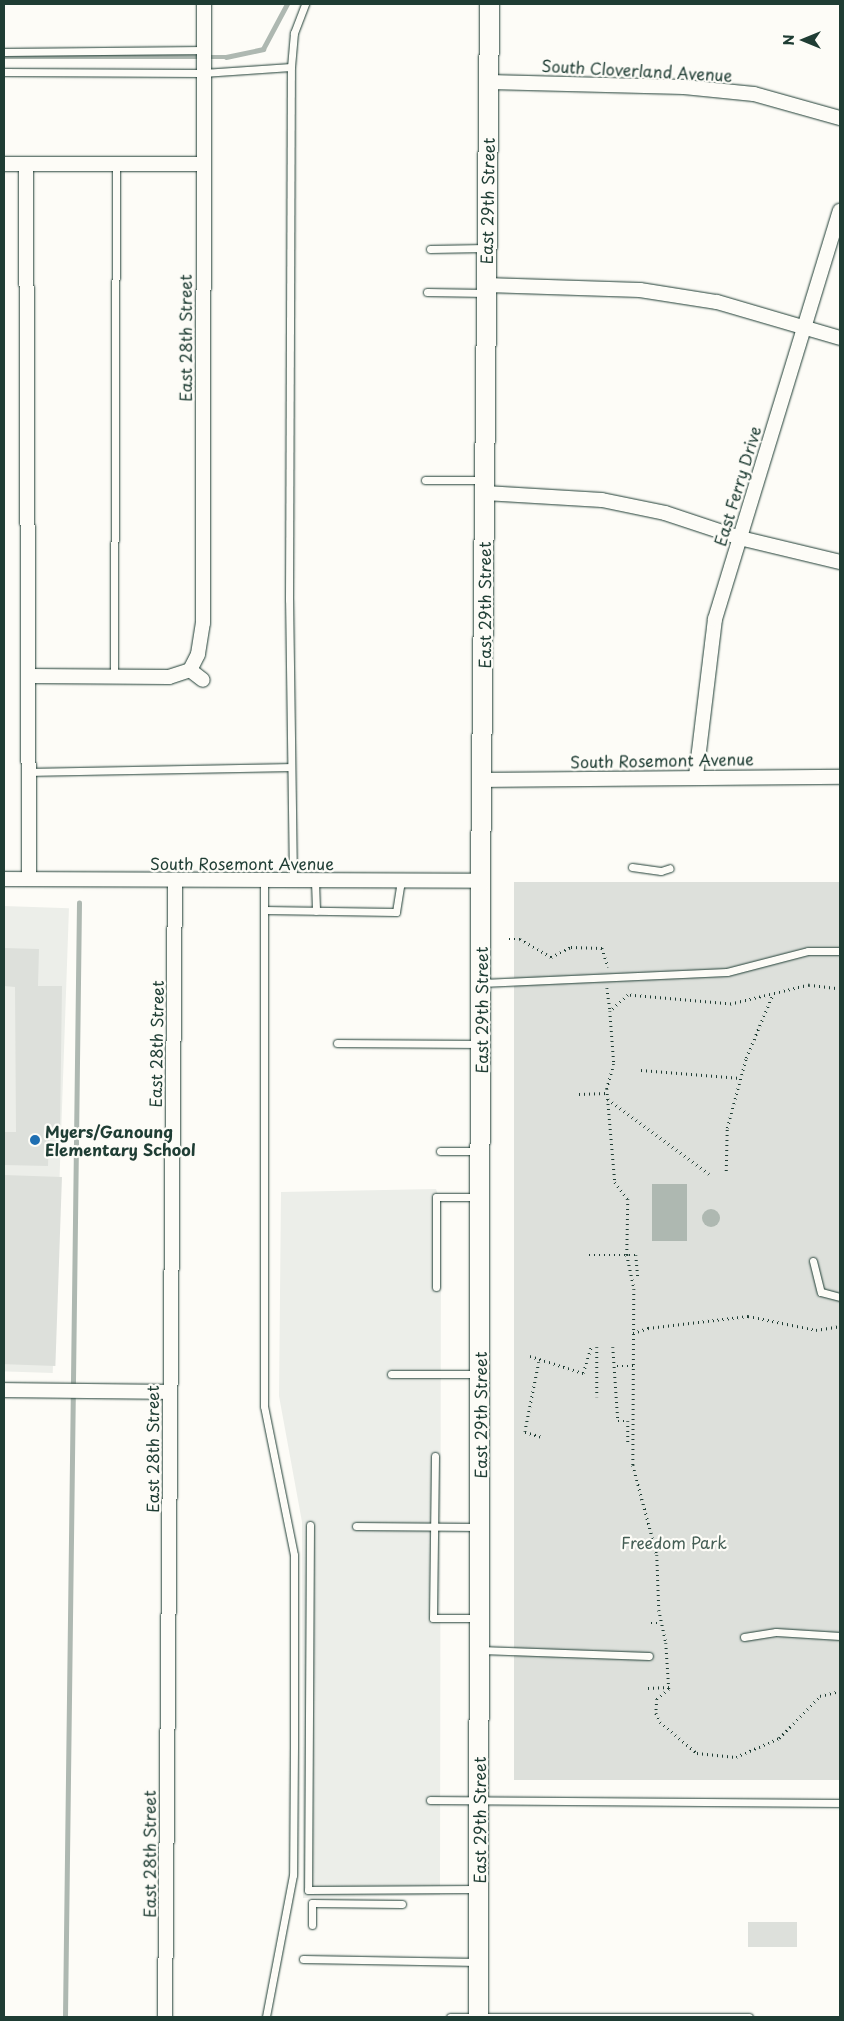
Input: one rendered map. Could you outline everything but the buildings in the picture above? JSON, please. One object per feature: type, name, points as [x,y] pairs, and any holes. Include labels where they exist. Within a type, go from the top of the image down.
[{"type":"street","name":"East 28th Street","points":[[190,670],[198,654],[203,623],[204,4]]},
{"type":"street","name":"East 29th Street","points":[[478,2017],[480,1800],[480,881],[483,780],[489,4]]},
{"type":"street","name":"South Cloverland Avenue","points":[[489,82],[693,88],[754,94],[840,118]]},
{"type":"street","points":[[4,164],[203,164]]},
{"type":"street","points":[[26,164],[29,878]]},
{"type":"street","name":"East Ferry Drive","points":[[696,776],[715,619],[840,211]]},
{"type":"street","points":[[486,289],[640,290],[716,302],[840,338]]},
{"type":"street","points":[[485,486],[602,500],[665,512],[740,538],[840,562]]},
{"type":"street","points":[[29,676],[163,678],[190,670],[203,680]]},
{"type":"street","name":"South Rosemont Avenue","points":[[483,780],[696,776],[840,777]]},
{"type":"street","name":"South Rosemont Avenue","points":[[4,878],[175,881],[480,881]]},
{"type":"street","name":"East 28th Street","points":[[165,2017],[175,881]]},
{"type":"street","points":[[4,1390],[170,1392]]},
{"type":"lane","points":[[293,881],[290,767],[291,68],[294,33],[305,4]]},
{"type":"lane","points":[[4,52],[203,50]]},
{"type":"lane","points":[[4,72],[203,73],[291,68]]},
{"type":"lane","points":[[114,676],[116,165]]},
{"type":"lane","points":[[430,249],[487,248]]},
{"type":"lane","points":[[427,292],[486,289]]},
{"type":"lane","points":[[426,480],[485,486]]},
{"type":"lane","points":[[29,772],[290,767]]},
{"type":"lane","points":[[632,867],[661,871],[670,868]]},
{"type":"lane","points":[[264,881],[264,1406],[294,1556],[293,1875],[266,2017]]},
{"type":"lane","points":[[314,881],[316,911]]},
{"type":"lane","points":[[264,910],[396,912],[401,881]]},
{"type":"lane","points":[[480,983],[727,972],[808,951],[840,951]]},
{"type":"lane","points":[[337,1043],[481,1044]]},
{"type":"lane","points":[[440,1151],[480,1151]]},
{"type":"lane","points":[[436,1287],[436,1197],[480,1197]]},
{"type":"lane","points":[[813,1261],[821,1292],[840,1297]]},
{"type":"lane","points":[[391,1374],[480,1374]]},
{"type":"lane","points":[[436,1456],[433,1618],[480,1618]]},
{"type":"lane","points":[[310,1525],[308,1890],[479,1889]]},
{"type":"lane","points":[[356,1526],[480,1527]]},
{"type":"lane","points":[[744,1637],[776,1632],[840,1636]]},
{"type":"lane","points":[[480,1650],[649,1656]]},
{"type":"lane","points":[[430,1800],[840,1803]]},
{"type":"lane","points":[[312,1925],[312,1904],[402,1904]]},
{"type":"lane","points":[[302,1959],[478,1962]]},
{"type":"lane","points":[[450,2017],[749,2017]]},
{"type":"path","points":[[509,939],[520,939],[551,957],[571,947],[602,948],[608,959],[614,1064],[607,1093],[615,1182],[628,1199],[627,1256],[634,1290],[633,1465],[657,1556],[661,1623],[669,1687],[655,1706],[660,1722],[697,1753],[724,1758],[765,1747],[815,1700],[840,1692]]},
{"type":"path","points":[[610,1011],[628,995],[709,1005],[772,996],[809,985],[840,990]]},
{"type":"path","points":[[726,1171],[726,1128],[740,1078],[772,996]]},
{"type":"path","points":[[641,1070],[740,1078]]},
{"type":"path","points":[[579,1094],[607,1093]]},
{"type":"path","points":[[608,1099],[709,1174]]},
{"type":"path","points":[[589,1256],[636,1255],[638,1279]]},
{"type":"path","points":[[633,1334],[648,1328],[748,1316],[816,1330],[840,1326]]},
{"type":"path","points":[[530,1356],[539,1362],[584,1375],[591,1347]]},
{"type":"path","points":[[597,1347],[597,1396]]},
{"type":"path","points":[[613,1347],[617,1366],[618,1421],[628,1421],[628,1444]]},
{"type":"path","points":[[539,1362],[525,1432],[542,1437]]},
{"type":"path","points":[[617,1366],[633,1366]]},
{"type":"path","points":[[651,1623],[661,1623]]},
{"type":"path","points":[[648,1688],[669,1687]]},
{"type":"shaded area","name":"Myers/Ganoung Elementary School","points":[[4,906],[69,908],[53,1373],[4,1371]]},
{"type":"shaded area","points":[[652,1184],[687,1184],[687,1241],[652,1241]]},
{"type":"shaded area","points":[[436,1189],[441,1203],[440,1895],[303,1898],[302,1522],[279,1396],[281,1192]]},
{"type":"shaded area","points":[[711,1209],[719,1214],[720,1218],[715,1226],[711,1227],[703,1222],[702,1218],[707,1210]]},
{"type":"green space","name":"Freedom Park","points":[[514,882],[840,882],[840,1780],[514,1780]]},
{"type":"green space","points":[[4,948],[39,949],[38,986],[62,986],[60,1131],[49,1133],[48,1166],[4,1165],[4,1132],[16,1132],[15,987],[4,986]]},
{"type":"green space","points":[[4,1175],[62,1177],[55,1366],[4,1364]]},
{"type":"green space","points":[[748,1922],[797,1922],[797,1947],[748,1947]]},
{"type":"waterway","points":[[4,57],[226,57],[263,49],[287,4]]},
{"type":"waterway","points":[[65,2017],[79,903]]},
{"type":"place","name":"Myers/Ganoung Elementary School","points":[[35,1140]]}]
